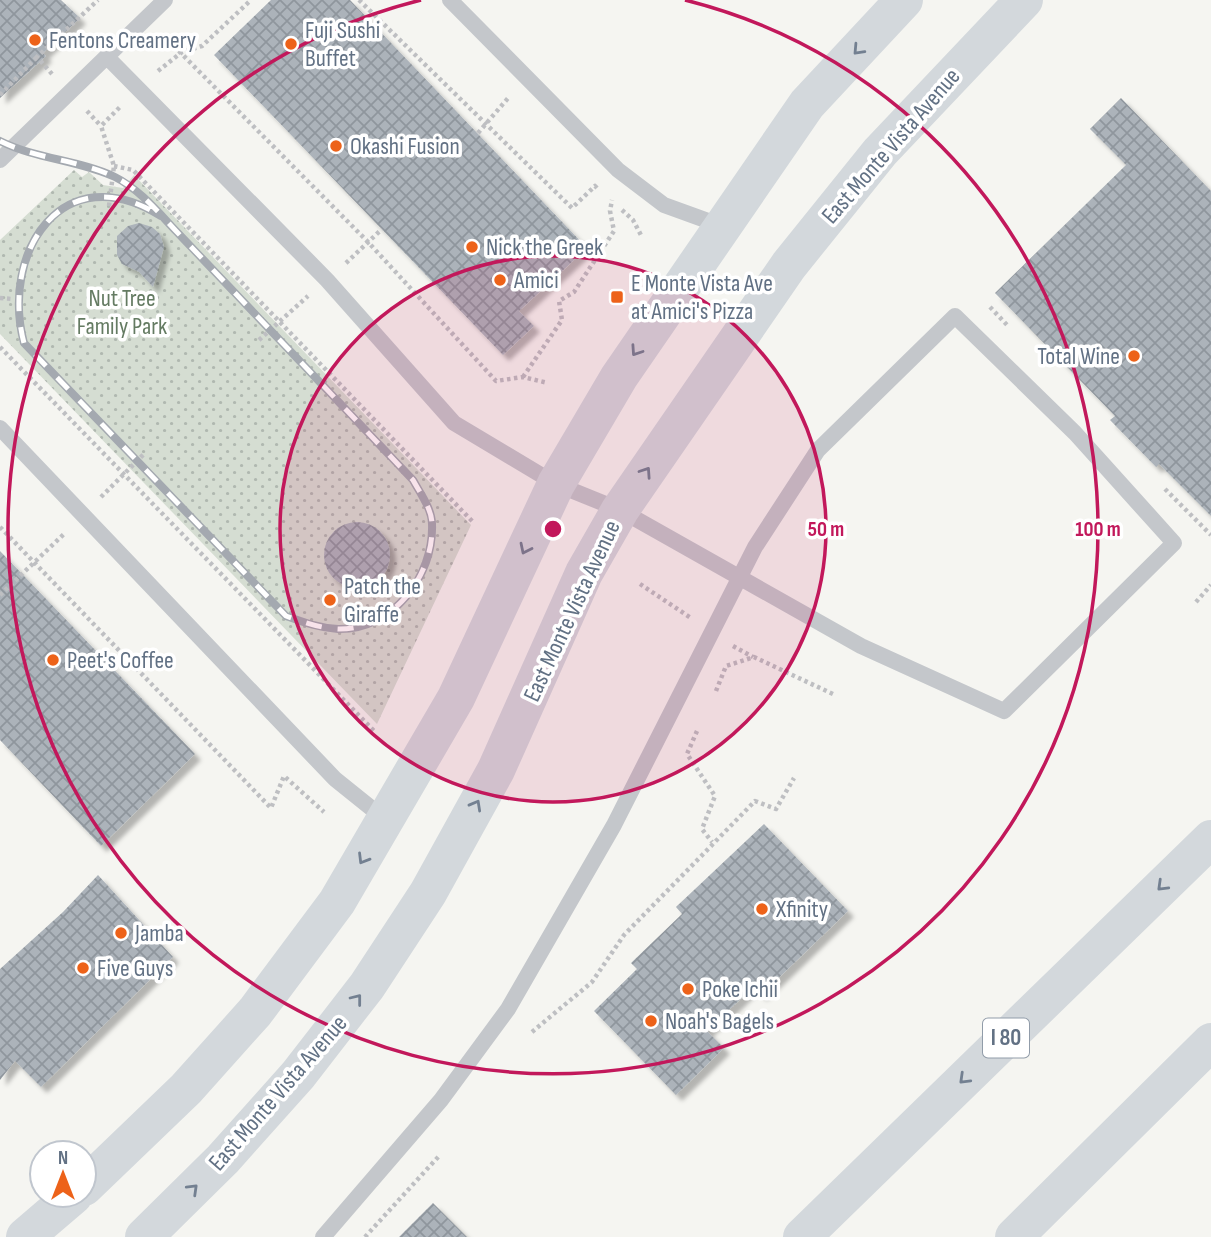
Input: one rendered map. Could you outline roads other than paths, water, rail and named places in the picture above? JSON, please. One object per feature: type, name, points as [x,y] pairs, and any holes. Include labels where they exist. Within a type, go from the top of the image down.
[{"type":"main road","points":[[98,1174],[186,1089],[255,1012],[337,902],[456,698],[556,484],[619,377],[807,104],[904,0]]},
{"type":"main road","name":"East Monte Vista Avenue","points":[[144,1237],[223,1160],[298,1075],[367,986],[428,893],[496,770],[584,573],[620,510],[789,265],[880,152],[1024,0]]},
{"type":"main road","name":"I 80","points":[[803,1237],[1211,839]]},
{"type":"main road","points":[[1014,1237],[1211,1042]]},
{"type":"main road","points":[[1061,1192],[1211,1074]]},
{"type":"main road","points":[[25,1237],[58,1209]]},
{"type":"lane","points":[[0,160],[165,0]]},
{"type":"lane","points":[[450,0],[618,170],[664,205],[722,226]]},
{"type":"lane","points":[[107,57],[327,280],[454,423],[556,484],[620,510],[741,578],[861,646],[1004,710],[1174,543],[1075,433],[955,316],[818,450],[755,547],[741,578],[614,825],[508,1009],[441,1100],[323,1237]]},
{"type":"lane","points":[[0,428],[335,779],[387,820]]},
{"type":"railway","points":[[0,141],[28,152],[101,171],[124,182],[140,194],[155,209],[413,480],[425,501],[432,524],[426,562],[418,580],[406,596],[392,610],[376,620],[358,627],[338,629],[286,616],[24,343],[19,309],[22,276],[31,247],[47,223],[68,205],[95,197],[126,200],[161,216]]},
{"type":"place","name":"Fentons Creamery","points":[[35,40]]},
{"type":"place","name":"Fuji Sushi Buffet","points":[[291,44]]},
{"type":"place","name":"Okashi Fusion","points":[[336,146]]},
{"type":"place","name":"Nick the Greek","points":[[472,247]]},
{"type":"place","name":"Amici","points":[[500,280]]},
{"type":"place","name":"E Monte Vista Ave at Amici's Pizza","points":[[617,297]]},
{"type":"place","name":"Total Wine","points":[[1134,356]]},
{"type":"place","name":"Patch the Giraffe","points":[[330,600]]},
{"type":"place","name":"Peet's Coffee","points":[[53,660]]},
{"type":"place","name":"Xfinity","points":[[762,909]]},
{"type":"place","name":"Jamba","points":[[121,933]]},
{"type":"place","name":"Five Guys","points":[[83,968]]},
{"type":"place","name":"Poke Ichii","points":[[688,989]]},
{"type":"place","name":"Noah's Bagels","points":[[651,1021]]},
{"type":"park label","name":"Nut Tree Family Park","points":[[122,312]]}]
